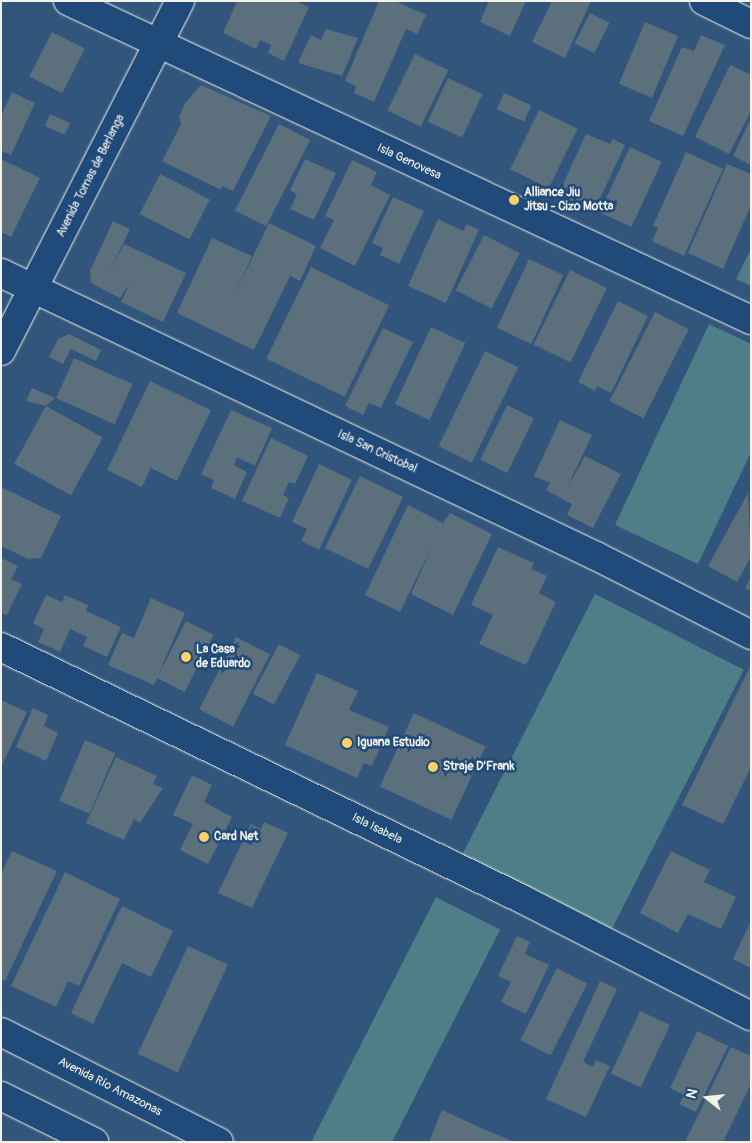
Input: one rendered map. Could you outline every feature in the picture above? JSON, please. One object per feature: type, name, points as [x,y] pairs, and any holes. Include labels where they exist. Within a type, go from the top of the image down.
[{"type":"street","name":"Isla Genovesa","points":[[68,1],[158,46],[751,320]]},
{"type":"street","name":"Avenida Tomas de Berlanga","points":[[1,351],[180,1]]},
{"type":"street","points":[[704,1],[751,24]]},
{"type":"street","name":"Isla San Cristobal","points":[[1,273],[596,556],[751,635]]},
{"type":"street","name":"Isla Isabela","points":[[1,647],[522,899],[751,1016]]},
{"type":"street","name":"Avenida Río Amazonas","points":[[1,1032],[219,1142]]},
{"type":"street","points":[[1,1096],[94,1142]]},
{"type":"green space","points":[[751,249],[751,286],[736,279]]},
{"type":"green space","points":[[709,324],[751,344],[751,452],[698,564],[615,525]]},
{"type":"green space","points":[[595,594],[744,670],[610,933],[461,857]]},
{"type":"green space","points":[[436,897],[500,930],[392,1142],[316,1142],[312,1140]]},
{"type":"building","points":[[237,1],[295,1],[309,7],[284,61],[268,53],[271,45],[260,40],[256,49],[223,33]]},
{"type":"building","points":[[379,1],[395,1],[426,15],[417,34],[406,29],[374,102],[354,93],[356,86],[345,81]]},
{"type":"building","points":[[489,1],[526,1],[510,36],[480,22]]},
{"type":"building","points":[[552,1],[591,1],[565,58],[532,42]]},
{"type":"building","points":[[590,13],[610,23],[594,53],[575,43]]},
{"type":"building","points":[[645,22],[678,36],[652,98],[619,84]]},
{"type":"building","points":[[326,29],[358,38],[342,76],[298,63],[311,35],[321,40]]},
{"type":"building","points":[[52,32],[85,49],[62,93],[29,77]]},
{"type":"building","points":[[701,35],[725,45],[683,136],[649,121],[682,47],[694,51]]},
{"type":"building","points":[[415,54],[448,70],[421,127],[387,111]]},
{"type":"building","points":[[730,65],[751,75],[751,111],[729,154],[695,137]]},
{"type":"building","points":[[448,78],[482,94],[462,138],[428,122]]},
{"type":"building","points":[[201,85],[271,116],[233,191],[223,186],[221,190],[162,161],[181,124],[179,117],[185,103]]},
{"type":"building","points":[[12,92],[35,103],[11,155],[1,151],[1,116]]},
{"type":"building","points":[[504,93],[531,105],[524,122],[497,109]]},
{"type":"building","points":[[539,110],[578,129],[549,188],[510,169]]},
{"type":"building","points":[[50,114],[70,123],[65,135],[45,126]]},
{"type":"building","points":[[751,118],[751,165],[733,156]]},
{"type":"building","points":[[279,124],[310,140],[266,226],[235,210]]},
{"type":"building","points":[[586,134],[610,144],[613,139],[625,145],[594,211],[558,195]]},
{"type":"building","points":[[630,147],[662,162],[631,227],[600,212]]},
{"type":"building","points":[[686,152],[723,169],[684,256],[652,241],[658,228],[653,226]]},
{"type":"building","points":[[1,159],[40,178],[11,237],[1,232]]},
{"type":"building","points":[[305,159],[336,173],[314,220],[290,209],[297,194],[290,190]]},
{"type":"building","points":[[352,160],[377,172],[371,185],[390,195],[355,266],[320,248],[334,220],[325,216]]},
{"type":"building","points":[[727,164],[751,174],[751,205],[723,269],[688,253]]},
{"type":"building","points":[[160,174],[210,199],[189,240],[140,214]]},
{"type":"building","points":[[393,197],[424,211],[399,264],[380,255],[383,248],[372,243]]},
{"type":"building","points":[[438,219],[463,231],[467,224],[479,230],[446,303],[408,286]]},
{"type":"building","points":[[113,221],[130,229],[108,274],[124,244],[186,273],[163,322],[121,302],[130,283],[120,298],[91,283],[90,271]]},
{"type":"building","points":[[269,223],[316,246],[300,281],[290,276],[254,350],[177,313],[212,238],[252,256],[232,300]]},
{"type":"building","points":[[484,235],[520,253],[491,308],[456,290]]},
{"type":"building","points":[[529,259],[563,275],[531,344],[497,328]]},
{"type":"building","points":[[311,267],[389,305],[344,397],[266,359]]},
{"type":"building","points":[[570,270],[607,288],[570,363],[534,345]]},
{"type":"building","points":[[618,301],[648,316],[611,393],[597,386],[595,391],[578,382]]},
{"type":"building","points":[[655,312],[689,329],[643,418],[610,401]]},
{"type":"building","points":[[431,327],[465,343],[430,420],[395,404]]},
{"type":"building","points":[[383,328],[413,342],[381,408],[369,403],[363,415],[345,406]]},
{"type":"building","points":[[69,334],[101,350],[96,361],[71,349],[63,364],[49,357],[58,339]]},
{"type":"building","points":[[485,351],[518,367],[472,462],[439,446]]},
{"type":"building","points":[[74,358],[132,384],[115,424],[56,398]]},
{"type":"building","points":[[150,381],[211,410],[177,481],[151,468],[142,487],[107,470]]},
{"type":"building","points":[[32,388],[55,398],[46,406],[26,401]]},
{"type":"building","points":[[507,405],[534,418],[507,473],[480,460]]},
{"type":"building","points":[[46,406],[103,438],[71,495],[14,464]]},
{"type":"building","points":[[231,410],[272,428],[255,466],[237,457],[234,465],[247,472],[235,499],[211,488],[214,480],[201,474]]},
{"type":"building","points":[[560,420],[592,435],[566,490],[585,456],[621,474],[593,528],[567,515],[572,504],[546,490],[550,483],[534,476]]},
{"type":"building","points":[[271,438],[308,456],[295,484],[289,482],[283,495],[289,498],[280,518],[242,501]]},
{"type":"building","points":[[319,464],[352,480],[319,550],[301,541],[307,529],[292,522]]},
{"type":"building","points":[[360,476],[403,497],[368,569],[325,548]]},
{"type":"building","points":[[1,487],[61,516],[41,558],[28,559],[1,546]]},
{"type":"building","points":[[748,493],[751,557],[737,582],[708,566]]},
{"type":"building","points":[[408,505],[443,523],[450,513],[492,534],[453,615],[411,594],[432,546],[400,612],[365,595]]},
{"type":"building","points":[[498,547],[534,563],[531,569],[547,576],[539,593],[556,602],[526,665],[479,644],[493,615],[471,605]]},
{"type":"building","points":[[1,558],[18,566],[11,579],[22,584],[7,615],[1,613]]},
{"type":"building","points":[[751,577],[751,591],[745,588]]},
{"type":"building","points":[[46,595],[62,602],[65,595],[88,605],[86,611],[121,627],[107,657],[83,646],[87,637],[70,629],[60,652],[38,642],[44,629],[33,623]]},
{"type":"building","points":[[151,598],[185,613],[154,685],[108,665],[122,633],[134,638]]},
{"type":"building","name":"La Casa de Eduardo","points":[[186,621],[214,635],[185,692],[157,678]]},
{"type":"building","points":[[236,637],[270,654],[233,726],[199,709]]},
{"type":"building","points":[[279,644],[300,655],[274,705],[253,693]]},
{"type":"building","points":[[751,665],[751,767],[723,824],[682,805]]},
{"type":"building","points":[[317,673],[358,691],[349,710],[389,727],[372,766],[364,763],[357,778],[285,745]]},
{"type":"building","points":[[1,700],[27,712],[1,767]]},
{"type":"building","points":[[33,708],[48,715],[44,726],[58,733],[46,761],[16,747]]},
{"type":"building","name":"Straje D'Frank","points":[[414,713],[486,746],[451,820],[380,786]]},
{"type":"building","points":[[85,740],[115,753],[90,814],[59,801]]},
{"type":"building","points":[[116,757],[157,776],[153,784],[163,788],[140,823],[134,819],[124,840],[86,823]]},
{"type":"building","name":"Card Net","points":[[192,775],[212,785],[204,802],[232,817],[208,864],[180,850],[193,824],[173,815]]},
{"type":"building","points":[[264,822],[288,833],[252,908],[218,893],[251,824],[261,829]]},
{"type":"building","points":[[12,851],[57,871],[5,981],[1,979],[1,874]]},
{"type":"building","points":[[671,851],[710,870],[704,882],[736,897],[721,929],[688,914],[678,933],[640,913]]},
{"type":"building","points":[[65,872],[120,899],[79,986],[68,981],[56,1007],[11,986]]},
{"type":"building","points":[[122,906],[173,931],[151,977],[122,963],[93,1024],[71,1013]]},
{"type":"building","points":[[751,921],[751,968],[733,959]]},
{"type":"building","points":[[517,936],[530,942],[525,954],[549,965],[526,1014],[501,1002],[511,982],[498,976]]},
{"type":"building","points":[[188,946],[228,965],[178,1072],[138,1054]]},
{"type":"building","points":[[557,968],[587,983],[551,1056],[520,1040]]},
{"type":"building","points":[[600,981],[617,989],[583,1062],[593,1067],[596,1060],[610,1066],[586,1117],[546,1099]]},
{"type":"building","points":[[640,1011],[670,1025],[641,1087],[611,1074]]},
{"type":"building","points":[[697,1031],[728,1046],[696,1112],[679,1104],[684,1095],[670,1088]]},
{"type":"building","points":[[731,1047],[751,1056],[751,1084],[723,1142],[690,1142],[686,1140]]},
{"type":"building","points":[[442,1110],[479,1127],[514,1142],[429,1142]]},
{"type":"place","name":"Alliance Jiu Jitsu - Cizo Motta","points":[[514,200]]},
{"type":"place","name":"La Casa de Eduardo","points":[[186,657]]},
{"type":"place","name":"Iguana Estudio","points":[[347,743]]},
{"type":"place","name":"Straje D'Frank","points":[[433,767]]},
{"type":"place","name":"Card Net","points":[[204,837]]}]
